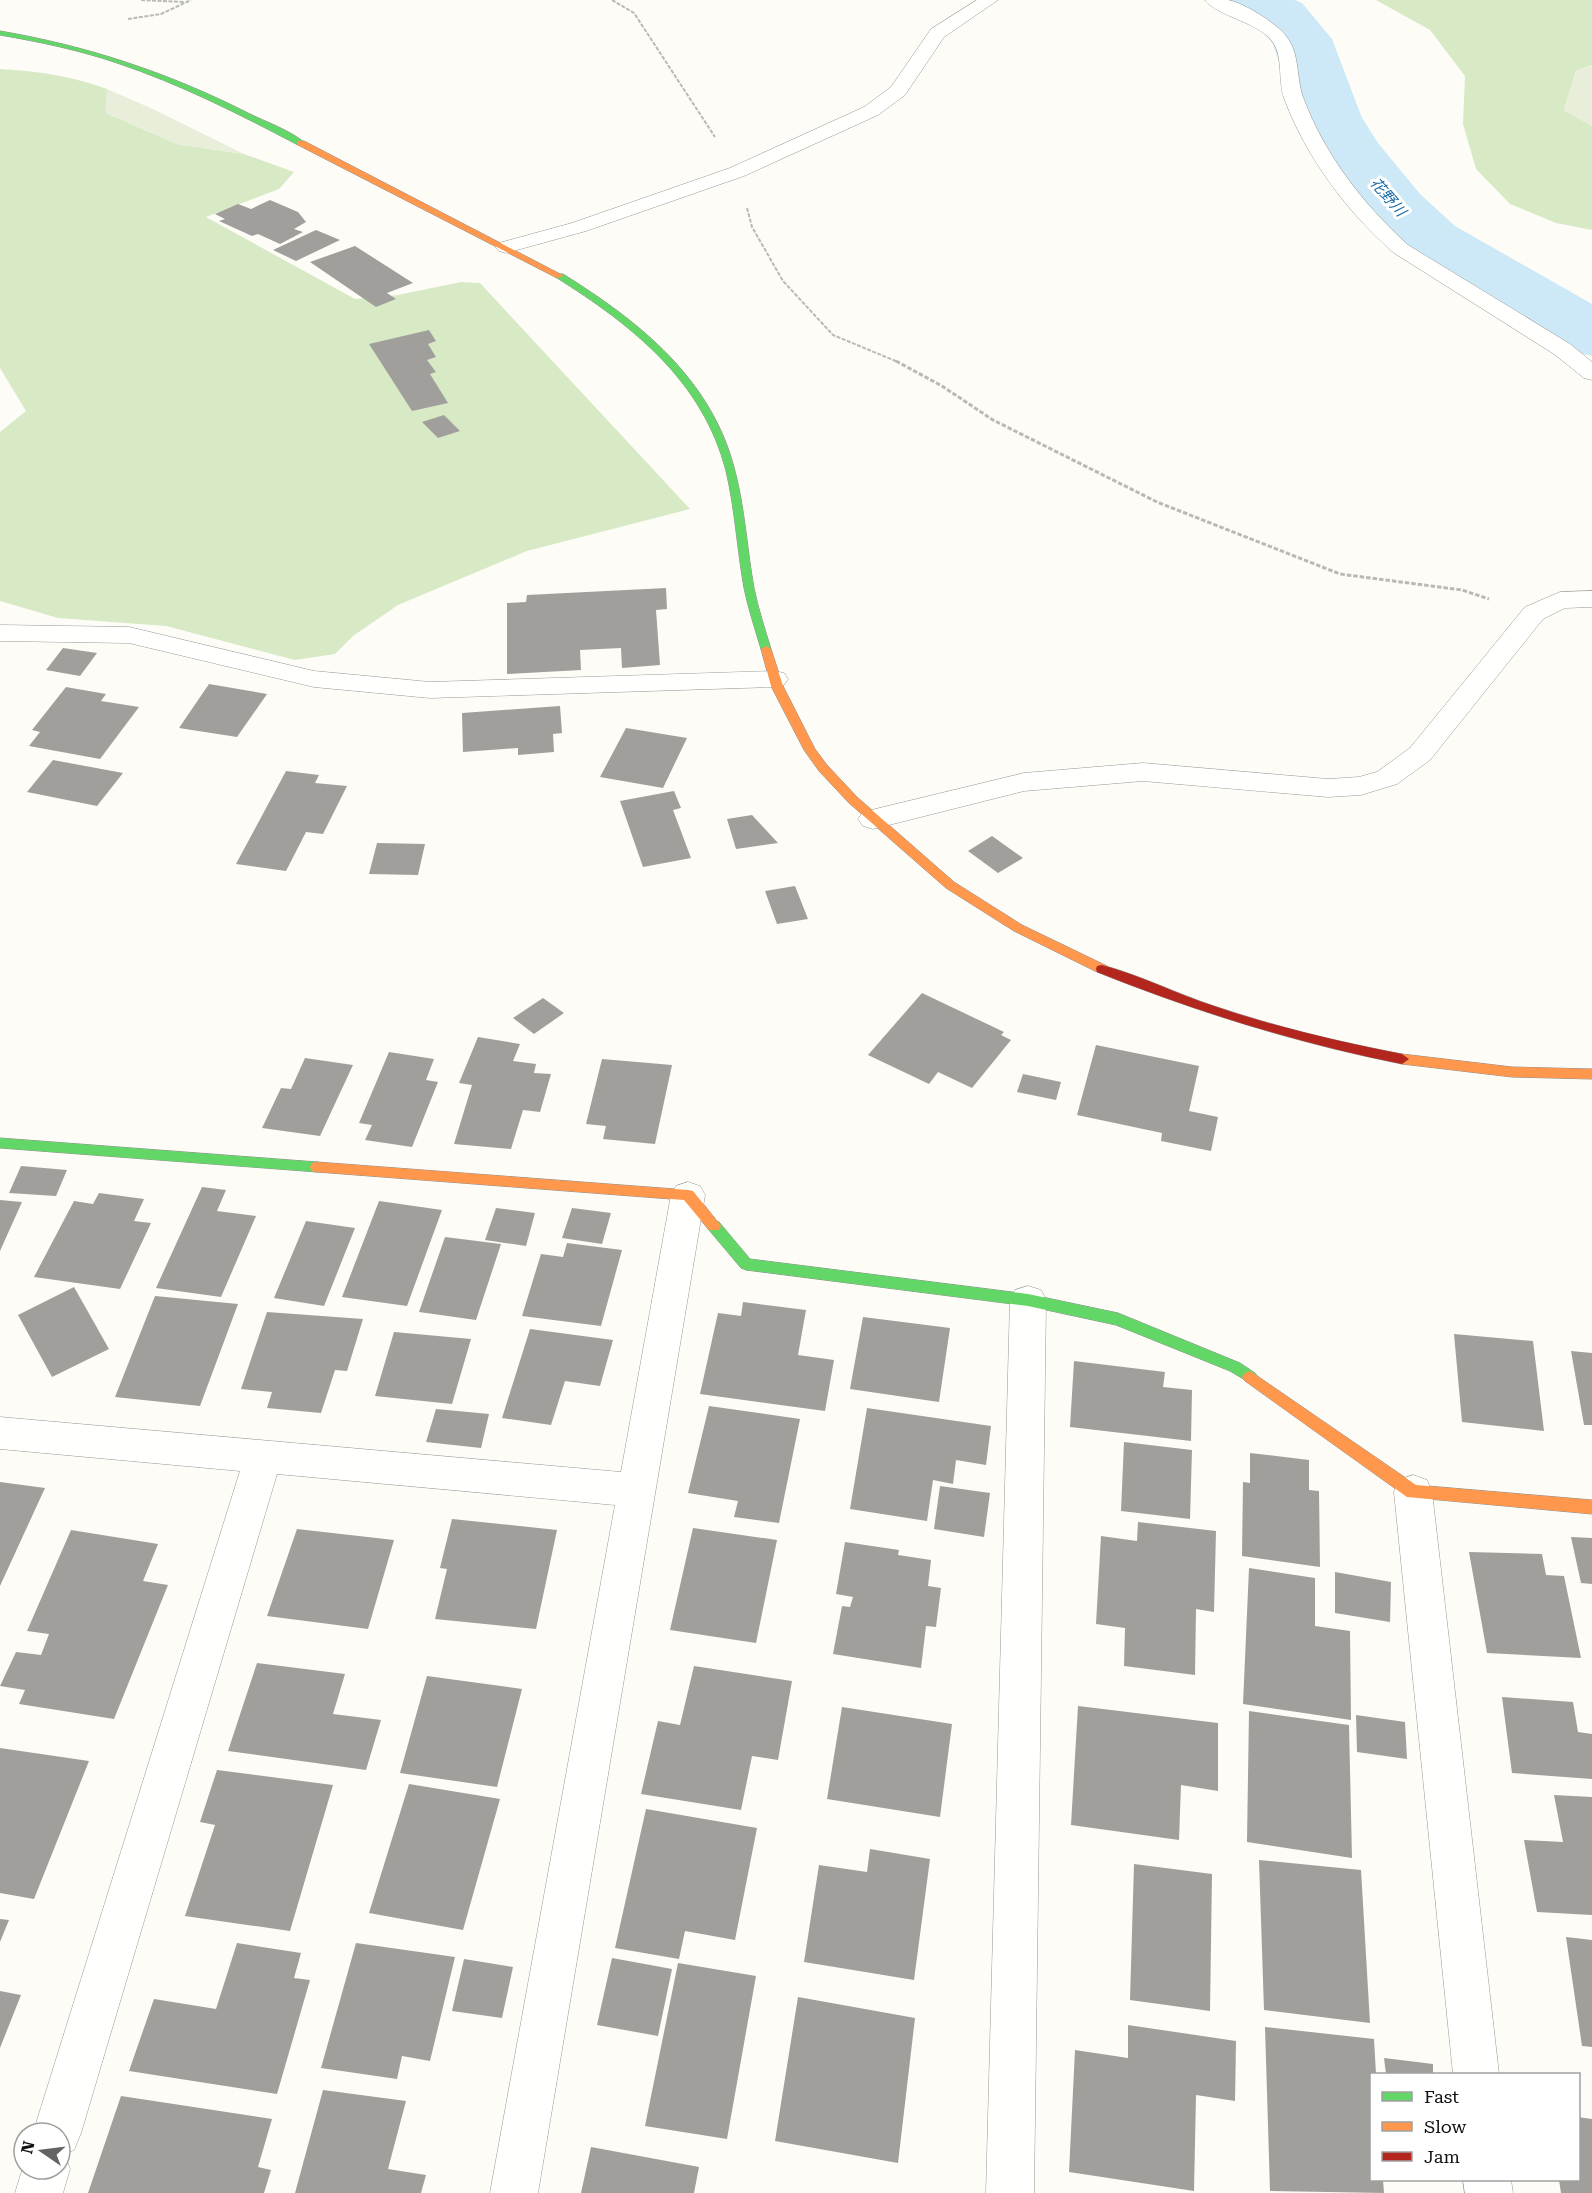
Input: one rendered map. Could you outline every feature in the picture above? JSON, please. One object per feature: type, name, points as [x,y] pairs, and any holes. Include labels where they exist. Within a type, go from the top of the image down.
[{"type":"street","points":[[506,247],[537,236],[579,227],[737,172],[871,111],[898,91],[937,33],[989,0]]},
{"type":"street","points":[[1222,4],[1255,0]]},
{"type":"street","points":[[1222,4],[1265,27],[1282,43],[1293,96],[1323,160],[1377,229],[1401,249],[1562,349],[1592,373]]},
{"type":"street","points":[[0,33],[75,46],[165,76],[506,247],[570,281],[622,315],[662,351],[697,394],[723,440],[740,515],[749,588],[774,679],[817,762],[873,819],[948,884],[1014,924],[1093,966],[1184,1004],[1325,1045],[1447,1066],[1546,1076],[1592,1074]]},
{"type":"street","points":[[873,819],[1024,782],[1143,772],[1328,788],[1361,786],[1387,778],[1420,754],[1534,613],[1560,600],[1592,599]]},
{"type":"street","points":[[0,633],[129,635],[314,679],[430,690],[774,679]]},
{"type":"street","points":[[0,1143],[688,1195],[746,1264],[1028,1300],[1118,1319],[1235,1366],[1413,1492],[1592,1507]]},
{"type":"street","points":[[514,2193],[688,1195]]},
{"type":"street","points":[[1010,2193],[1028,1300]]},
{"type":"street","points":[[0,1433],[636,1490]]},
{"type":"street","points":[[61,2121],[263,1457]]},
{"type":"street","points":[[1413,1492],[1476,2073]]},
{"type":"path","points":[[141,0],[188,2]]},
{"type":"path","points":[[612,0],[634,14],[737,172],[752,227],[783,281],[833,335],[887,357],[942,386],[993,420],[1157,502],[1340,574],[1462,590],[1534,613]]},
{"type":"green space","points":[[1376,0],[1592,0],[1592,65],[1576,71],[1564,110],[1592,126],[1592,230],[1556,223],[1510,204],[1476,169],[1463,124],[1465,76],[1430,30]]},
{"type":"green space","points":[[1592,65],[1592,126],[1564,111],[1576,71]]},
{"type":"green space","points":[[0,69],[55,75],[107,89],[106,113],[177,144],[244,154],[294,172],[279,189],[206,217],[355,299],[398,295],[461,282],[480,283],[690,509],[527,551],[398,605],[353,636],[335,654],[295,660],[166,626],[58,618],[0,601],[0,432],[26,411],[0,368]]},
{"type":"green space","points":[[107,89],[244,154],[177,144],[106,113]]},
{"type":"building","points":[[270,200],[298,212],[306,222],[294,229],[303,232],[280,244],[258,234],[252,236],[219,221],[225,219],[215,214],[238,204],[251,209]]},
{"type":"building","points":[[316,230],[340,240],[296,261],[273,250]]},
{"type":"building","points":[[355,246],[413,283],[387,293],[396,299],[376,307],[310,262]]},
{"type":"building","points":[[429,330],[436,341],[428,344],[436,357],[427,360],[436,372],[430,374],[448,403],[412,411],[369,344]]},
{"type":"building","points":[[444,415],[460,431],[438,438],[422,422]]},
{"type":"building","points":[[666,588],[667,609],[656,610],[660,665],[622,668],[621,648],[580,650],[581,670],[507,674],[507,603],[526,602],[527,595]]},
{"type":"building","points":[[63,648],[97,653],[80,676],[46,670]]},
{"type":"building","points":[[209,684],[267,694],[237,737],[179,728]]},
{"type":"building","points":[[66,687],[106,694],[101,701],[139,707],[100,759],[29,746],[40,732],[32,730]]},
{"type":"building","points":[[560,706],[562,733],[553,734],[554,752],[518,755],[518,748],[463,752],[462,713]]},
{"type":"building","points":[[626,728],[687,738],[663,788],[600,777]]},
{"type":"building","points":[[53,760],[123,773],[97,806],[27,792]]},
{"type":"building","points":[[286,771],[319,775],[315,783],[347,786],[323,834],[306,832],[286,871],[236,864]]},
{"type":"building","points":[[674,791],[681,808],[673,810],[691,858],[643,867],[620,801]]},
{"type":"building","points":[[752,815],[778,843],[736,849],[727,819]]},
{"type":"building","points":[[992,836],[1023,858],[998,873],[968,851]]},
{"type":"building","points":[[377,843],[425,844],[418,875],[369,874]]},
{"type":"building","points":[[795,886],[808,919],[777,924],[765,891]]},
{"type":"building","points":[[922,993],[1004,1032],[1001,1035],[1011,1040],[972,1088],[938,1072],[929,1084],[868,1055]]},
{"type":"building","points":[[543,998],[564,1013],[534,1034],[513,1018]]},
{"type":"building","points":[[478,1037],[520,1044],[513,1061],[536,1064],[534,1073],[551,1074],[540,1112],[523,1110],[511,1149],[454,1144],[472,1085],[459,1083]]},
{"type":"building","points":[[1096,1045],[1199,1066],[1189,1111],[1218,1117],[1211,1151],[1161,1141],[1162,1133],[1077,1115]]},
{"type":"building","points":[[389,1052],[434,1059],[426,1080],[438,1082],[412,1147],[365,1140],[372,1125],[359,1123]]},
{"type":"building","points":[[305,1058],[353,1065],[320,1136],[262,1128],[281,1088],[291,1089]]},
{"type":"building","points":[[602,1059],[672,1065],[655,1144],[603,1139],[606,1126],[586,1124]]},
{"type":"building","points":[[1023,1074],[1061,1082],[1056,1100],[1017,1092]]},
{"type":"building","points":[[21,1166],[67,1170],[56,1196],[9,1193]]},
{"type":"building","points":[[202,1187],[226,1190],[217,1211],[256,1216],[221,1297],[156,1288]]},
{"type":"building","points":[[99,1193],[144,1199],[134,1221],[151,1223],[120,1289],[34,1277],[74,1201],[93,1204]]},
{"type":"building","points":[[0,1200],[22,1202],[0,1251]]},
{"type":"building","points":[[379,1201],[442,1210],[407,1306],[342,1297]]},
{"type":"building","points":[[496,1208],[535,1213],[526,1246],[485,1240]]},
{"type":"building","points":[[572,1208],[611,1213],[602,1244],[562,1238]]},
{"type":"building","points":[[306,1221],[355,1228],[324,1306],[274,1298]]},
{"type":"building","points":[[445,1237],[501,1244],[476,1320],[419,1312]]},
{"type":"building","points":[[567,1243],[622,1250],[601,1326],[522,1316],[541,1254],[563,1257]]},
{"type":"building","points":[[74,1287],[109,1349],[52,1377],[18,1315]]},
{"type":"building","points":[[155,1296],[238,1304],[200,1406],[115,1397]]},
{"type":"building","points":[[743,1302],[806,1310],[798,1355],[834,1360],[825,1411],[700,1394],[718,1313],[741,1316]]},
{"type":"building","points":[[267,1312],[363,1319],[347,1371],[335,1370],[321,1413],[267,1408],[272,1392],[241,1389]]},
{"type":"building","points":[[863,1317],[950,1328],[939,1402],[850,1389]]},
{"type":"building","points":[[530,1329],[613,1340],[600,1386],[565,1381],[551,1425],[502,1418]]},
{"type":"building","points":[[394,1332],[471,1339],[452,1404],[375,1396]]},
{"type":"building","points":[[1454,1334],[1533,1341],[1544,1431],[1462,1422]]},
{"type":"building","points":[[1571,1351],[1592,1353],[1592,1425],[1584,1425]]},
{"type":"building","points":[[1074,1361],[1165,1372],[1163,1387],[1192,1390],[1191,1441],[1070,1427]]},
{"type":"building","points":[[709,1406],[800,1419],[779,1523],[734,1517],[738,1501],[688,1493]]},
{"type":"building","points":[[867,1408],[991,1426],[986,1465],[956,1460],[953,1484],[933,1480],[927,1521],[850,1509]]},
{"type":"building","points":[[436,1409],[489,1414],[481,1448],[426,1442]]},
{"type":"building","points":[[1124,1442],[1192,1450],[1190,1519],[1121,1511]]},
{"type":"building","points":[[1250,1453],[1309,1460],[1309,1490],[1319,1491],[1320,1567],[1242,1556],[1243,1482],[1250,1483]]},
{"type":"building","points":[[0,1482],[45,1488],[0,1586]]},
{"type":"building","points":[[940,1486],[990,1493],[984,1537],[934,1529]]},
{"type":"building","points":[[452,1519],[557,1530],[536,1629],[435,1619],[447,1569],[440,1568]]},
{"type":"building","points":[[1138,1522],[1216,1531],[1214,1612],[1196,1609],[1195,1675],[1124,1666],[1125,1628],[1096,1624],[1101,1536],[1137,1541]]},
{"type":"building","points":[[693,1528],[777,1540],[756,1643],[670,1630]]},
{"type":"building","points":[[297,1529],[394,1540],[368,1629],[267,1616]]},
{"type":"building","points":[[71,1530],[158,1544],[143,1581],[168,1585],[114,1719],[19,1704],[25,1690],[0,1686],[16,1652],[41,1655],[49,1634],[27,1631]]},
{"type":"building","points":[[1571,1537],[1592,1538],[1592,1584],[1581,1583]]},
{"type":"building","points":[[845,1542],[899,1550],[898,1555],[931,1560],[928,1586],[941,1588],[936,1627],[926,1626],[921,1668],[833,1654],[842,1606],[850,1607],[853,1597],[836,1594]]},
{"type":"building","points":[[1469,1552],[1542,1554],[1546,1575],[1564,1576],[1581,1658],[1487,1653]]},
{"type":"building","points":[[1249,1568],[1315,1578],[1315,1626],[1350,1631],[1351,1720],[1243,1704]]},
{"type":"building","points":[[1335,1572],[1391,1582],[1390,1622],[1335,1613]]},
{"type":"building","points":[[257,1663],[345,1674],[333,1714],[381,1720],[366,1770],[228,1751]]},
{"type":"building","points":[[694,1666],[792,1681],[778,1760],[752,1756],[741,1810],[641,1794],[658,1721],[680,1725]]},
{"type":"building","points":[[427,1676],[522,1689],[497,1787],[400,1773]]},
{"type":"building","points":[[1502,1697],[1573,1702],[1578,1732],[1592,1734],[1592,1779],[1512,1773]]},
{"type":"building","points":[[1078,1706],[1218,1723],[1218,1791],[1181,1785],[1179,1840],[1071,1825]]},
{"type":"building","points":[[842,1707],[952,1724],[940,1817],[827,1799]]},
{"type":"building","points":[[1249,1711],[1349,1725],[1352,1858],[1247,1842]]},
{"type":"building","points":[[1356,1715],[1405,1722],[1407,1759],[1357,1752]]},
{"type":"building","points":[[0,1748],[89,1761],[34,1899],[0,1893]]},
{"type":"building","points":[[217,1770],[333,1785],[290,1931],[185,1916],[215,1825],[200,1822]]},
{"type":"building","points":[[409,1784],[500,1799],[463,1930],[369,1913]]},
{"type":"building","points":[[1554,1795],[1592,1797],[1592,1915],[1537,1912],[1524,1840],[1563,1842]]},
{"type":"building","points":[[646,1809],[757,1828],[735,1940],[685,1931],[679,1959],[615,1948]]},
{"type":"building","points":[[870,1849],[930,1859],[914,1980],[804,1962],[819,1865],[867,1872]]},
{"type":"building","points":[[1259,1860],[1361,1870],[1370,2023],[1264,2010]]},
{"type":"building","points":[[1134,1864],[1212,1874],[1210,2011],[1130,2000]]},
{"type":"building","points":[[0,1919],[9,1920],[0,1942]]},
{"type":"building","points":[[1566,1937],[1592,1940],[1592,2047],[1582,2046]]},
{"type":"building","points":[[237,1943],[301,1953],[294,1978],[310,1980],[277,2094],[129,2071],[154,1999],[216,2009]]},
{"type":"building","points":[[356,1943],[455,1957],[430,2061],[402,2056],[397,2079],[321,2068]]},
{"type":"building","points":[[612,1958],[672,1969],[658,2036],[597,2025]]},
{"type":"building","points":[[464,1959],[513,1967],[502,2018],[452,2011]]},
{"type":"building","points":[[678,1963],[756,1976],[727,2139],[645,2126]]},
{"type":"building","points":[[0,1991],[21,1995],[0,2048]]},
{"type":"building","points":[[798,1997],[915,2018],[898,2163],[775,2141]]},
{"type":"building","points":[[1128,2025],[1236,2041],[1235,2101],[1196,2095],[1194,2191],[1069,2172],[1075,2050],[1128,2058]]},
{"type":"building","points":[[1265,2027],[1374,2039],[1376,2073],[1370,2073],[1370,2181],[1383,2181],[1384,2193],[1270,2191]]},
{"type":"building","points":[[1384,2058],[1433,2064],[1433,2073],[1386,2073]]},
{"type":"building","points":[[323,2090],[406,2101],[388,2169],[426,2175],[421,2193],[295,2193]]},
{"type":"building","points":[[121,2096],[272,2119],[258,2167],[271,2170],[264,2193],[88,2193]]},
{"type":"building","points":[[1580,2117],[1592,2119],[1592,2193],[1561,2193],[1559,2181],[1580,2181]]},
{"type":"building","points":[[591,2147],[699,2167],[694,2193],[581,2193]]},
{"type":"waterway","name":"花野川","points":[[1250,0],[1281,16],[1302,39],[1330,118],[1351,153],[1396,208],[1430,241],[1592,334]]},
{"type":"traffic: fast","points":[[0,33],[81,49],[155,74],[227,105],[301,143]]},
{"type":"traffic: fast","points":[[560,276],[608,307],[653,344],[691,386],[706,409],[719,435],[731,472],[749,587],[766,649]]},
{"type":"traffic: fast","points":[[0,1143],[317,1167]]},
{"type":"traffic: fast","points":[[714,1226],[746,1264],[1028,1300],[1118,1319],[1235,1367],[1250,1377]]},
{"type":"traffic: slow","points":[[301,143],[560,276]]},
{"type":"traffic: slow","points":[[766,649],[777,686],[810,750],[823,768],[853,800],[950,885],[1018,928],[1102,969]]},
{"type":"traffic: slow","points":[[1402,1059],[1512,1072],[1592,1074]]},
{"type":"traffic: slow","points":[[317,1167],[688,1195],[714,1226]]},
{"type":"traffic: slow","points":[[1250,1377],[1413,1492],[1592,1507]]},
{"type":"traffic: jam","points":[[1102,969],[1176,998],[1250,1022],[1325,1043],[1402,1059]]}]
